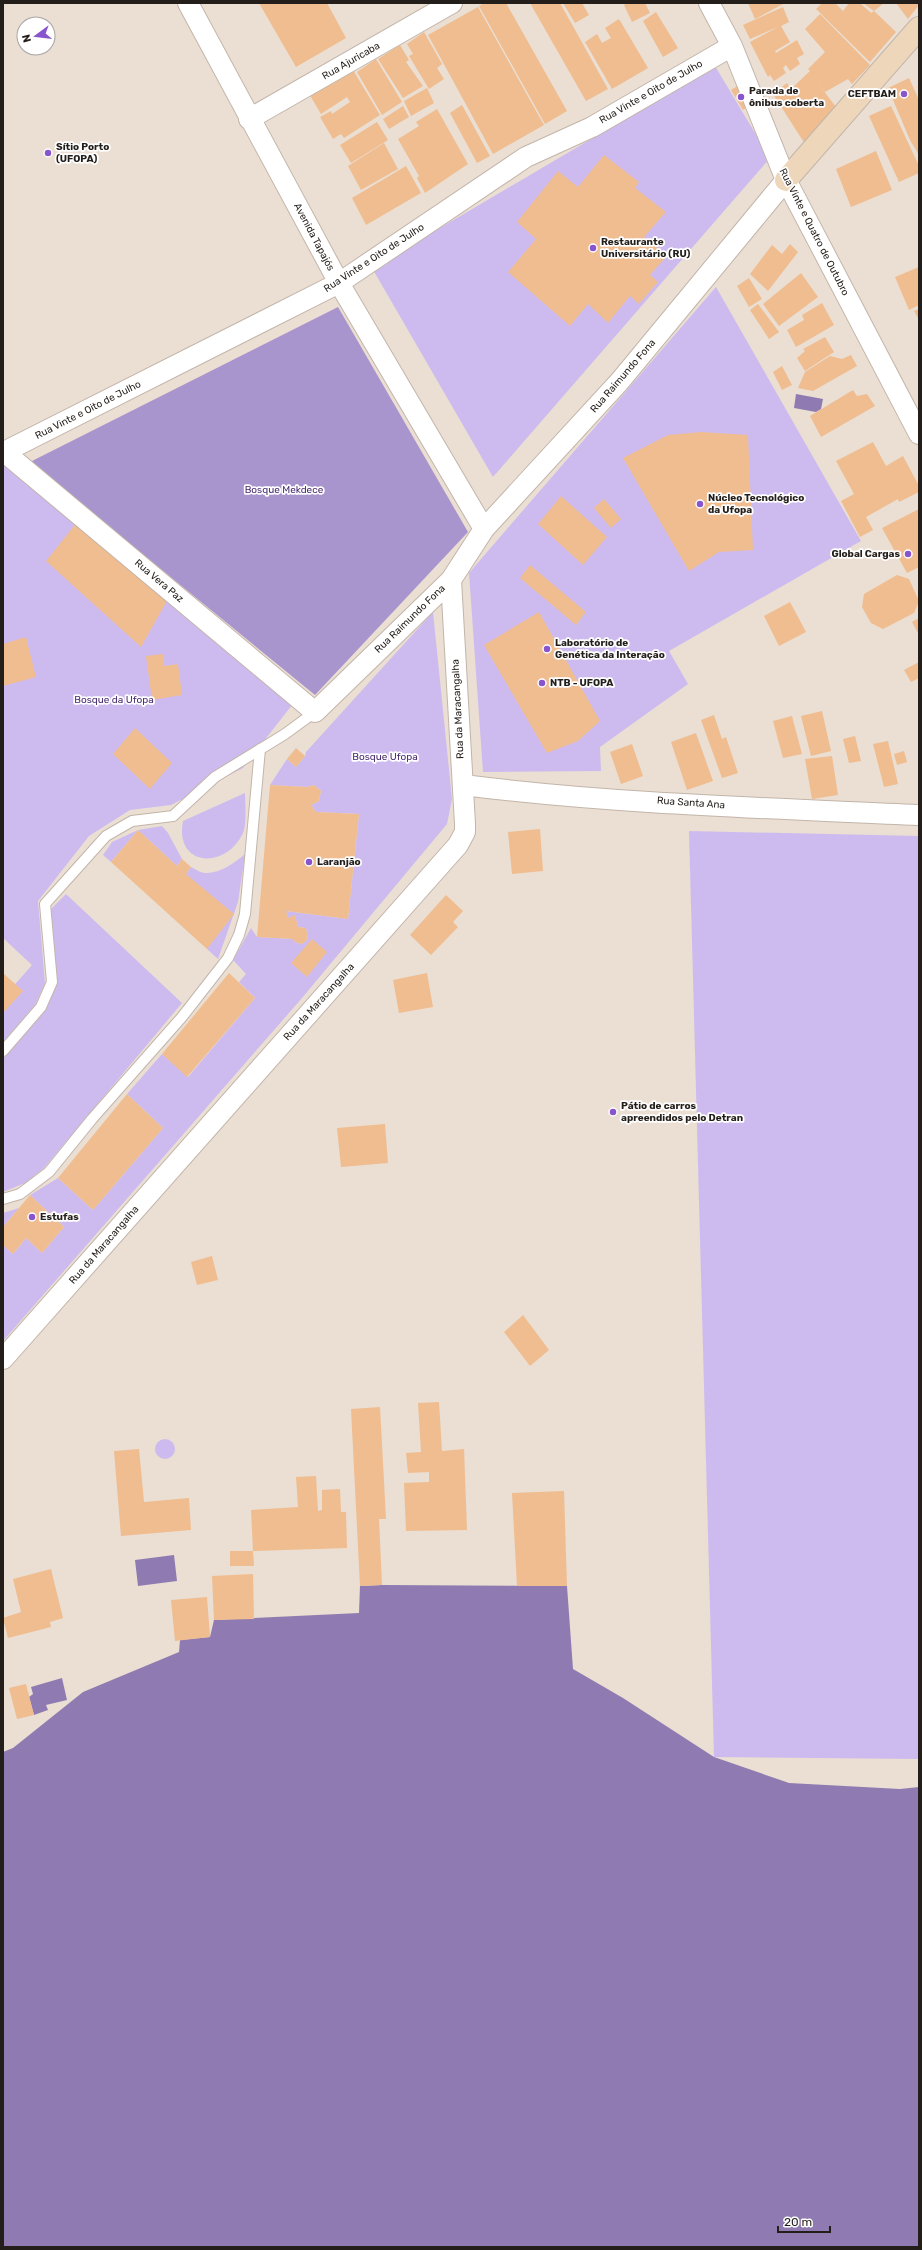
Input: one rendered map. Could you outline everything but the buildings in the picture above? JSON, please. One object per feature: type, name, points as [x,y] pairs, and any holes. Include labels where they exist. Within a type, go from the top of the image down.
[{"type":"street","name":"Avenida Tapajós","points":[[188,3],[339,283],[484,529]]},
{"type":"street","name":"Rua Ajuricaba","points":[[250,119],[452,3]]},
{"type":"street","name":"Rua Vinte e Quatro de Outubro","points":[[709,3],[732,46],[786,180],[919,434]]},
{"type":"street","name":"Rua Raimundo Fona","points":[[315,712],[451,580],[484,529],[620,381],[786,180],[919,28]]},
{"type":"street","name":"Rua Vinte e Oito de Julho","points":[[4,451],[339,283],[526,157],[592,127],[732,46]]},
{"type":"street","name":"Rua Vera Paz","points":[[4,451],[315,712]]},
{"type":"street","name":"Rua da Maracangalha","points":[[3,1359],[450,855],[465,832],[451,580]]},
{"type":"street","name":"Rua Santa Ana","points":[[463,785],[519,792],[705,805],[919,815]]},
{"type":"lane","points":[[3,1051],[41,1008],[52,982],[45,904],[106,836],[132,821],[173,816],[215,777],[285,734],[315,712]]},
{"type":"lane","points":[[3,1199],[20,1194],[49,1172],[92,1119],[182,1017],[228,958],[239,935],[245,914],[260,749]]},
{"type":"green space","points":[[715,66],[770,158],[493,477],[372,268]]},
{"type":"green space","points":[[716,287],[861,541],[669,651],[688,684],[600,747],[601,771],[483,772],[469,573]]},
{"type":"green space","name":"Bosque Mekdece","points":[[338,307],[468,532],[315,695],[30,462]]},
{"type":"green space","name":"Bosque da Ufopa","points":[[3,462],[292,705],[243,768],[171,805],[130,810],[89,836],[38,901],[45,983],[35,1005],[3,1042],[3,998],[32,965],[3,938]]},
{"type":"green space","name":"Bosque Ufopa","points":[[433,612],[452,799],[447,824],[302,998],[3,1341],[3,1245],[13,1254],[26,1238],[42,1253],[64,1227],[30,1195],[58,1178],[93,1210],[163,1128],[127,1094],[162,1054],[188,1077],[255,998],[239,982],[246,974],[233,960],[251,928],[257,937],[293,939],[295,942],[302,944],[308,939],[306,928],[298,927],[295,916],[288,918],[286,911],[348,919],[359,814],[316,812],[311,805],[319,801],[321,791],[314,785],[307,787],[270,785],[287,759],[296,767],[305,756],[306,752]]},
{"type":"green space","points":[[245,793],[244,829],[235,845],[225,853],[214,858],[203,858],[194,855],[186,847],[182,836],[183,821]]},
{"type":"green space","points":[[162,826],[168,833],[182,859],[177,866],[138,830]]},
{"type":"green space","points":[[138,830],[111,862],[103,855],[112,842]]},
{"type":"green space","points":[[689,831],[919,836],[919,1759],[714,1757]]},
{"type":"green space","points":[[245,854],[238,902],[218,959],[207,949],[186,874],[191,867],[203,873],[216,872],[232,864]]},
{"type":"green space","points":[[66,894],[182,1003],[44,1168],[25,1183],[3,1192],[3,1059],[45,1010],[57,983],[51,909]]},
{"type":"green space","points":[[19,1208],[3,1227],[3,1213]]},
{"type":"green space","points":[[165,1439],[172,1442],[175,1449],[172,1456],[165,1459],[158,1456],[155,1449],[158,1442]]},
{"type":"shaded area","points":[[796,394],[823,399],[821,409],[816,412],[794,408]]},
{"type":"shaded area","points":[[174,1555],[177,1581],[138,1586],[135,1560]]},
{"type":"shaded area","points":[[360,1586],[567,1586],[573,1669],[623,1698],[714,1757],[789,1783],[900,1789],[919,1787],[919,2247],[3,2247],[3,1752],[13,1748],[83,1692],[179,1652],[180,1640],[210,1637],[214,1620],[359,1613]]},
{"type":"shaded area","points":[[62,1678],[67,1700],[46,1705],[48,1710],[34,1715],[29,1697],[33,1694],[31,1687]]},
{"type":"place","name":"CEFTBAM","points":[[904,94]]},
{"type":"place","name":"Parada de ônibus coberta","points":[[741,97]]},
{"type":"place","name":"Sítio Porto (UFOPA)","points":[[48,153]]},
{"type":"place","name":"Restaurante Universitário (RU)","points":[[593,248]]},
{"type":"place","name":"Núcleo Tecnológico da Ufopa","points":[[700,504]]},
{"type":"place","name":"Global Cargas","points":[[908,554]]},
{"type":"place","name":"Laboratório de Genética da Interação","points":[[547,649]]},
{"type":"place","name":"NTB - UFOPA","points":[[542,683]]},
{"type":"place","name":"Laranjão","points":[[309,862]]},
{"type":"place","name":"Pátio de carros apreendidos pelo Detran","points":[[613,1112]]},
{"type":"place","name":"Estufas","points":[[32,1217]]}]
